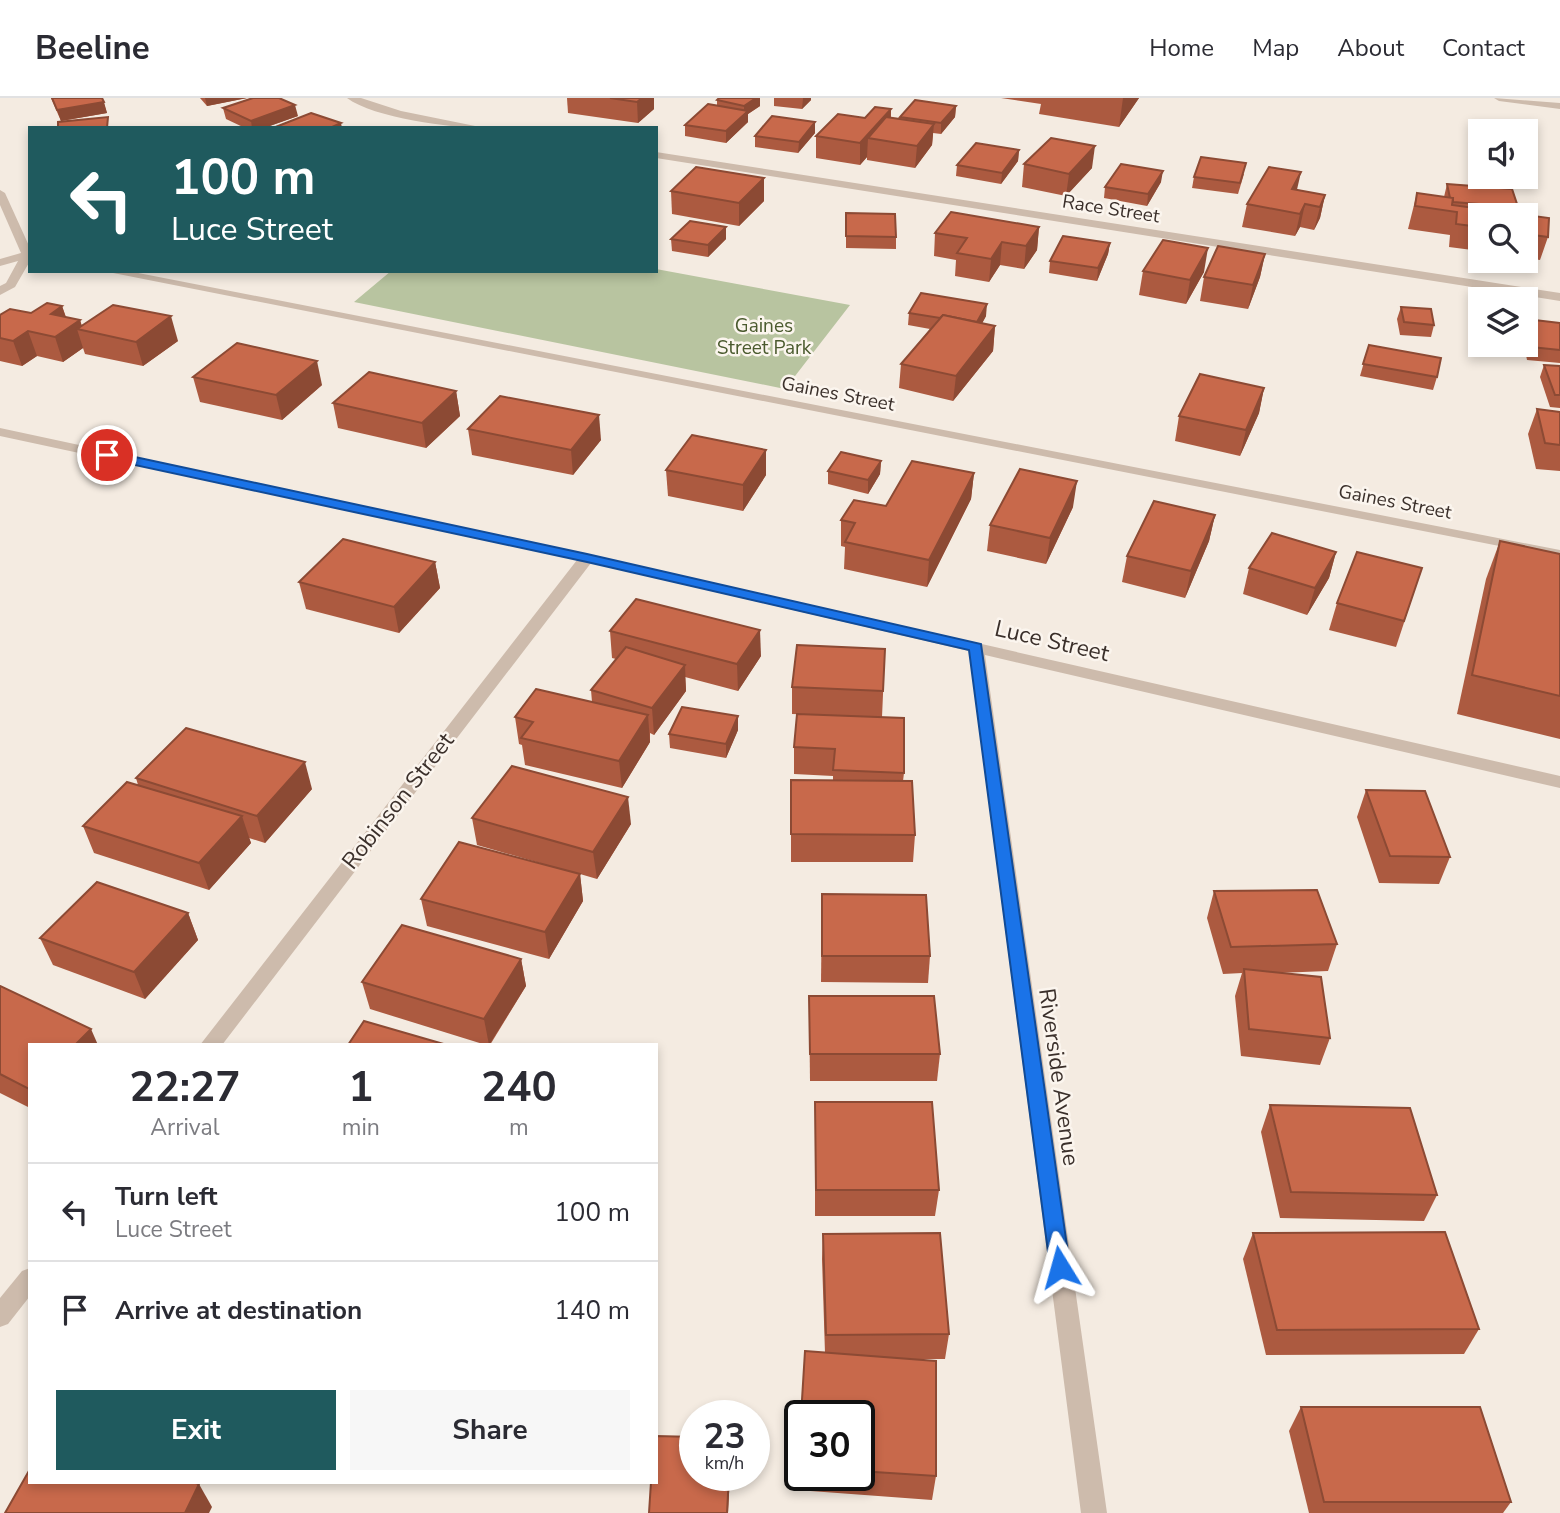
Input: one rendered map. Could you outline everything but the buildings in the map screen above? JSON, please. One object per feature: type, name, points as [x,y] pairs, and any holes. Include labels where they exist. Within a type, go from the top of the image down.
[{"type":"street","points":[[352,98],[379,109],[408,116],[468,126]]},
{"type":"street","points":[[1499,98],[1560,106]]},
{"type":"street","name":"Race Street","points":[[658,155],[1560,296]]},
{"type":"street","points":[[0,193],[28,256]]},
{"type":"street","points":[[0,263],[28,256]]},
{"type":"street","points":[[0,292],[11,285],[28,256]]},
{"type":"street","name":"Gaines Street","points":[[119,273],[1560,554]]},
{"type":"street","name":"Luce Street","points":[[0,432],[587,558],[1560,782]]},
{"type":"street","name":"Robinson Street","points":[[212,1043],[587,558]]},
{"type":"street","name":"Riverside Avenue","points":[[976,647],[1094,1513]]},
{"type":"street","points":[[0,1316],[28,1281]]},
{"type":"green space","name":"Gaines Street Park","points":[[658,269],[850,305],[785,389],[354,302],[389,273],[658,273]]},
{"type":"route","points":[[107,455],[587,558],[976,647],[1060,1267]]}]
